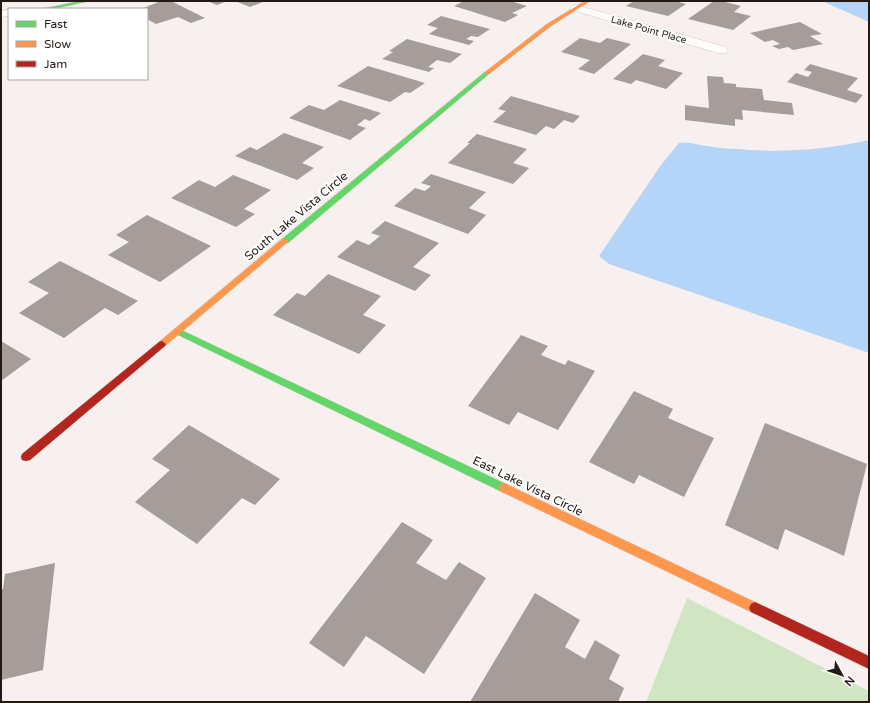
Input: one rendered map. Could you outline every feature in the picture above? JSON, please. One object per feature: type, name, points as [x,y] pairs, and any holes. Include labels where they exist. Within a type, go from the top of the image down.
[{"type":"street","points":[[50,8],[88,1]]},
{"type":"street","name":"South Lake Vista Circle","points":[[26,457],[472,85],[549,25],[588,1]]},
{"type":"street","name":"Lake Point Place","points":[[576,8],[722,50]]},
{"type":"street","name":"East Lake Vista Circle","points":[[177,331],[869,663]]},
{"type":"green space","points":[[687,598],[869,691],[869,702],[646,702]]},
{"type":"water","points":[[822,1],[869,1],[869,22]]},
{"type":"water","points":[[869,140],[869,353],[609,264],[599,256],[661,165],[679,143],[690,143],[726,149],[787,151],[836,146]]},
{"type":"building","points":[[161,1],[171,1],[205,18],[191,23],[178,17],[156,24],[148,20],[148,8],[144,8]]},
{"type":"building","points":[[207,1],[227,1],[217,5]]},
{"type":"building","points":[[235,1],[265,1],[250,7]]},
{"type":"building","points":[[464,1],[510,1],[527,6],[512,13],[518,15],[505,22],[454,6]]},
{"type":"building","points":[[634,1],[675,1],[686,4],[668,16],[626,6]]},
{"type":"building","points":[[714,1],[721,1],[741,6],[734,12],[751,16],[733,30],[688,19]]},
{"type":"building","points":[[441,16],[490,29],[478,37],[471,36],[466,39],[474,41],[469,45],[429,34],[438,28],[427,25]]},
{"type":"building","points":[[800,22],[822,34],[810,36],[823,44],[793,50],[788,47],[779,49],[772,46],[780,44],[773,40],[765,42],[750,33]]},
{"type":"building","points":[[580,38],[600,43],[607,38],[631,44],[594,74],[578,69],[590,60],[561,52]]},
{"type":"building","points":[[407,39],[462,54],[450,63],[437,60],[428,67],[434,68],[429,72],[382,59],[393,52],[389,51]]},
{"type":"building","points":[[643,54],[665,60],[658,66],[683,73],[666,89],[636,80],[631,84],[613,79]]},
{"type":"building","points":[[810,64],[858,78],[847,90],[863,95],[856,103],[787,82],[796,73],[808,77],[812,72],[804,70]]},
{"type":"building","points":[[368,66],[425,83],[410,93],[405,92],[390,102],[337,86]]},
{"type":"building","points":[[707,76],[723,77],[724,83],[736,84],[736,87],[762,89],[764,100],[792,103],[794,115],[742,110],[743,120],[735,119],[735,126],[685,120],[685,105],[709,108]]},
{"type":"building","points":[[511,96],[580,116],[573,123],[564,120],[554,129],[546,126],[536,135],[493,122],[506,111],[498,109]]},
{"type":"building","points":[[340,100],[381,113],[370,121],[365,119],[357,125],[366,128],[350,140],[289,118],[309,105],[324,110]]},
{"type":"building","points":[[284,133],[324,147],[302,163],[314,168],[297,180],[235,156],[250,147],[257,150]]},
{"type":"building","points":[[477,134],[527,149],[513,163],[529,168],[513,184],[448,163],[470,143],[467,143]]},
{"type":"building","points":[[431,174],[486,192],[469,208],[486,215],[468,234],[394,206],[415,188],[425,191],[431,186],[421,183]]},
{"type":"building","points":[[233,175],[271,190],[244,209],[255,214],[236,227],[171,198],[199,180],[215,187]]},
{"type":"building","points":[[147,215],[211,246],[160,282],[108,255],[129,242],[116,235]]},
{"type":"building","points":[[385,221],[439,243],[413,267],[431,275],[415,291],[337,257],[357,240],[369,245],[380,236],[371,233]]},
{"type":"building","points":[[60,261],[138,301],[118,315],[105,308],[64,338],[19,313],[49,293],[28,282]]},
{"type":"building","points":[[328,274],[381,296],[363,315],[386,325],[359,354],[273,315],[297,293],[305,296]]},
{"type":"building","points":[[521,335],[548,346],[541,355],[565,365],[568,360],[595,371],[558,430],[518,412],[509,425],[468,406]]},
{"type":"building","points":[[1,341],[31,359],[1,381]]},
{"type":"building","points":[[634,391],[673,409],[668,418],[714,438],[684,497],[639,475],[634,484],[589,462]]},
{"type":"building","points":[[765,423],[867,464],[844,556],[785,529],[778,550],[725,525]]},
{"type":"building","points":[[189,425],[280,479],[255,505],[242,498],[197,544],[135,502],[170,470],[152,459]]},
{"type":"building","points":[[402,522],[433,540],[416,563],[446,580],[459,562],[486,578],[424,674],[366,636],[344,667],[309,643]]},
{"type":"building","points":[[55,563],[43,670],[1,680],[1,589],[3,589],[5,574]]},
{"type":"building","points":[[535,593],[580,620],[565,647],[585,659],[595,640],[620,655],[609,679],[624,688],[618,702],[470,702]]},
{"type":"traffic: fast","points":[[50,8],[88,1]]},
{"type":"traffic: fast","points":[[285,241],[487,73]]},
{"type":"traffic: fast","points":[[177,331],[504,488]]},
{"type":"traffic: slow","points":[[487,73],[549,25],[588,1]]},
{"type":"traffic: slow","points":[[162,344],[285,241]]},
{"type":"traffic: slow","points":[[504,488],[755,608]]},
{"type":"traffic: jam","points":[[26,457],[162,344]]},
{"type":"traffic: jam","points":[[755,608],[869,663]]}]
